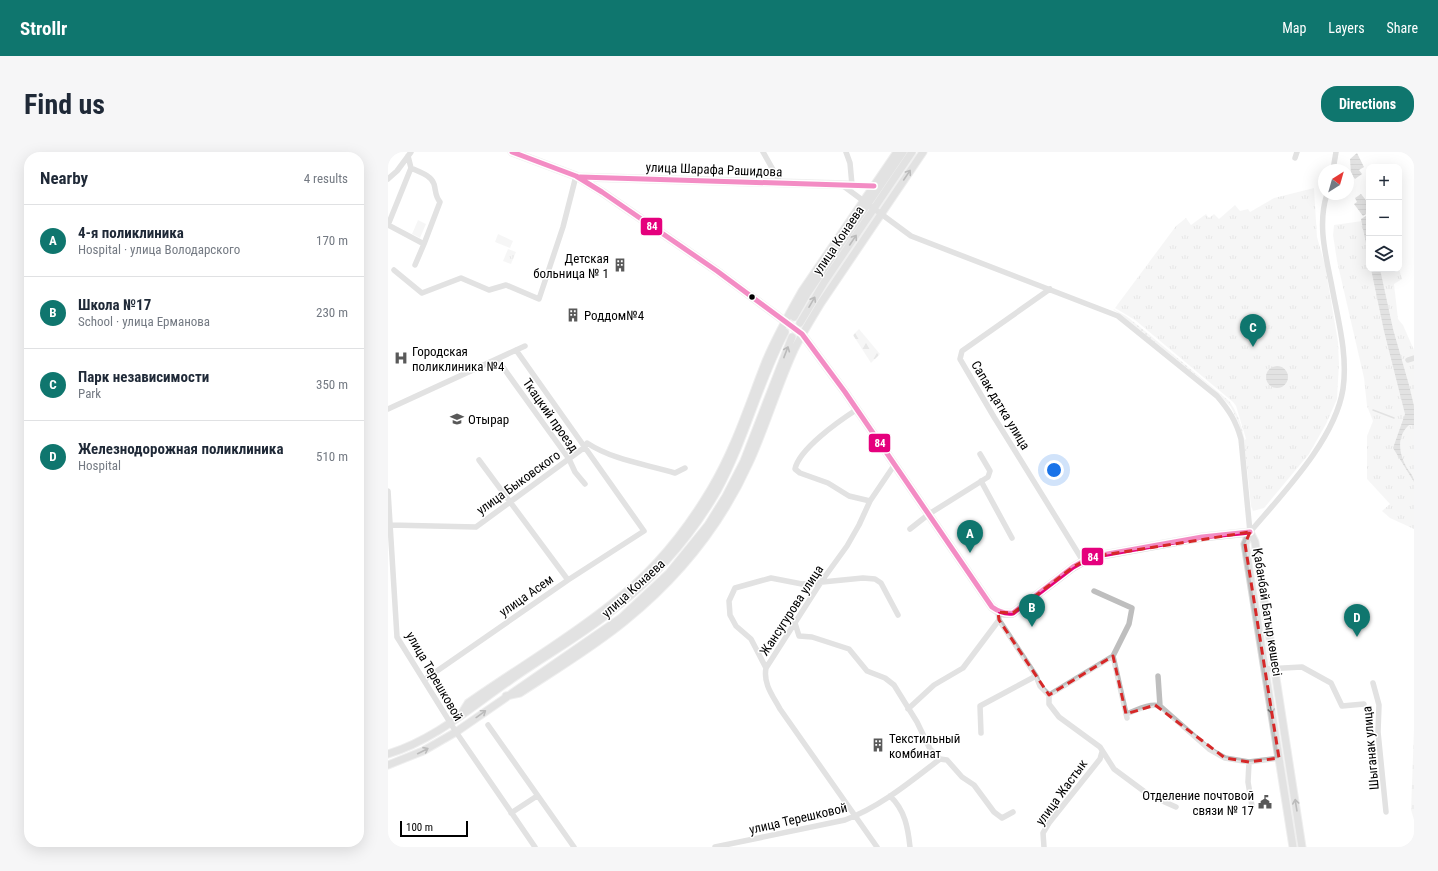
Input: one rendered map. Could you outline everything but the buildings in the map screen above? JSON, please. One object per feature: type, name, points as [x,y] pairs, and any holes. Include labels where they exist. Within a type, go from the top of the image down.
[{"type":"main road","name":"улица Шарафа Рашидова","points":[[512,152],[524,154],[576,176],[657,228],[775,314],[786,321],[797,325],[895,464],[992,607],[998,612]]},
{"type":"main road","points":[[460,716],[468,703],[611,605],[638,581],[675,541],[712,488],[729,454],[766,362],[802,291],[868,205],[874,186],[897,152]]},
{"type":"main road","name":"улица Конаева","points":[[794,317],[807,294],[903,152]]},
{"type":"main road","name":"улица Конаева","points":[[797,325],[825,281],[868,205],[912,152]]},
{"type":"main road","points":[[506,696],[520,693],[624,622],[648,602],[687,560],[712,528],[731,499],[749,464],[786,370],[802,334],[821,303],[923,152]]},
{"type":"main road","name":"улица Шарафа Рашидова","points":[[576,176],[780,182],[852,186]]},
{"type":"main road","name":"улица Конаева","points":[[388,754],[419,742],[450,723],[614,610],[661,566],[699,519],[717,491],[734,457],[785,332]]},
{"type":"main road","name":"улица Конаева","points":[[388,765],[423,752],[456,732],[621,618],[644,598],[688,551],[708,525],[726,496],[744,461],[792,337]]},
{"type":"main road","points":[[998,612],[1004,614],[1012,613],[1083,561],[1091,557],[1202,537],[1250,532]]},
{"type":"main road","name":"Қабанбай Батыр көшесі","points":[[1250,532],[1255,542],[1302,847]]},
{"type":"main road","name":"Қабанбай Батыр көшесі","points":[[1250,532],[1245,544],[1293,847]]},
{"type":"street","points":[[763,152],[780,182]]},
{"type":"street","points":[[846,152],[850,163],[852,186],[874,186]]},
{"type":"street","points":[[1295,158],[1297,152]]},
{"type":"street","points":[[1334,164],[1336,152]]},
{"type":"street","points":[[410,154],[411,168],[388,225],[424,244]]},
{"type":"street","points":[[388,180],[410,154]]},
{"type":"street","points":[[411,168],[428,176],[434,183],[436,197],[440,202],[415,265]]},
{"type":"street","points":[[394,270],[422,293],[461,278],[489,290],[506,285],[539,299],[563,227],[576,176]]},
{"type":"street","points":[[842,185],[911,236],[1118,316],[1217,396],[1230,411],[1237,424],[1241,439],[1250,532]]},
{"type":"street","points":[[1250,532],[1311,459],[1328,431],[1343,389],[1344,361],[1342,339],[1322,228],[1325,200]]},
{"type":"street","name":"Сапак датка улица","points":[[1050,289],[962,351],[960,359],[1083,561]]},
{"type":"street","points":[[388,409],[525,346]]},
{"type":"street","points":[[516,350],[584,447],[587,442],[604,454],[675,473],[685,468]]},
{"type":"street","name":"Ткацкий проезд","points":[[497,359],[569,459],[575,472],[585,484]]},
{"type":"street","points":[[856,410],[837,422],[811,444],[795,469],[800,473],[828,483],[849,496],[870,501]]},
{"type":"street","name":"улица Быковского","points":[[390,525],[476,527],[584,447]]},
{"type":"street","name":"улица Асем","points":[[424,680],[568,580],[644,531],[584,447]]},
{"type":"street","points":[[910,529],[929,514],[981,481],[991,472],[980,454]]},
{"type":"street","points":[[479,460],[511,501],[568,580]]},
{"type":"street","name":"Жансугурова улица","points":[[877,847],[780,709],[766,682],[765,675],[766,668],[821,582],[853,536],[870,501],[895,464]]},
{"type":"street","points":[[981,481],[1012,538]]},
{"type":"street","name":"улица Терешковой","points":[[388,491],[391,572],[398,637],[450,723],[535,847]]},
{"type":"street","points":[[766,668],[751,639],[736,626],[730,615],[728,605],[735,588],[771,578],[802,584],[862,578],[879,580],[898,616]]},
{"type":"street","points":[[1049,695],[1113,656],[1129,624],[1132,608],[1094,591]]},
{"type":"street","points":[[998,612],[999,620],[1036,676],[1040,686],[1049,695],[1049,704],[1059,717],[1100,747],[1114,769],[1149,795],[1176,808]]},
{"type":"street","points":[[908,709],[934,685],[963,668],[999,620]]},
{"type":"street","points":[[795,623],[799,636],[812,636],[849,649],[867,671],[885,678],[894,685],[908,709],[918,722],[930,749],[940,759],[947,760],[962,777],[974,785],[996,814],[1002,818],[1013,812]]},
{"type":"street","points":[[1113,656],[1127,716],[1148,706],[1160,706],[1209,749],[1225,758],[1249,762],[1279,758]]},
{"type":"street","name":"Шыганак улица","points":[[1265,669],[1302,667],[1331,683],[1342,706],[1364,704]]},
{"type":"street","points":[[981,733],[980,706],[1036,676]]},
{"type":"street","points":[[1158,676],[1160,706]]},
{"type":"street","name":"Шыганак улица","points":[[1373,683],[1379,705],[1378,732],[1386,812]]},
{"type":"street","points":[[488,725],[574,847]]},
{"type":"street","name":"улица Жастык","points":[[1044,847],[1043,833],[1049,823],[1100,759],[1102,752]]},
{"type":"street","name":"улица Терешковой","points":[[716,847],[739,845],[845,820],[856,816],[890,796],[940,759]]},
{"type":"street","points":[[1249,762],[1248,782],[1252,806]]},
{"type":"street","points":[[511,813],[537,796]]},
{"type":"street","points":[[890,796],[899,808],[906,822],[910,847]]},
{"type":"highlighted area","points":[[1250,532],[1245,544],[1279,758],[1249,762],[1225,758],[1155,705],[1126,714],[1113,656],[1049,695],[999,620],[998,612],[1013,613],[1073,567],[1091,557]]},
{"type":"green space","points":[[1314,188],[1317,237],[1325,265],[1338,342],[1339,364],[1337,399],[1326,424],[1309,454],[1264,508],[1253,511],[1251,506],[1244,440],[1246,439],[1236,406],[1135,320],[1115,308],[1176,226],[1186,218],[1191,225],[1206,214],[1209,218],[1214,214],[1219,219],[1235,205],[1240,211],[1248,209],[1250,212],[1274,198]]},
{"type":"green space","points":[[418,220],[426,224],[420,238],[412,234]]},
{"type":"green space","points":[[1366,220],[1366,272],[1400,272],[1402,279],[1394,284],[1398,319],[1403,325],[1414,350],[1414,529],[1390,518],[1382,511],[1390,504],[1367,479],[1367,436],[1373,421],[1367,406],[1364,378],[1337,261],[1333,235],[1334,225]]},
{"type":"green space","points":[[498,234],[513,241],[510,248],[495,242]]},
{"type":"green space","points":[[508,249],[516,252],[511,264],[503,261]]},
{"type":"green space","points":[[1113,309],[1126,316],[1145,331],[1229,401],[1238,416],[1241,425],[1247,452],[1248,470],[1239,424],[1231,407],[1211,387]]},
{"type":"green space","points":[[859,329],[880,354],[871,363],[853,335]]},
{"type":"green space","points":[[1414,729],[1414,820],[1411,810]]},
{"type":"shaded area","points":[[1357,153],[1364,167],[1359,170],[1362,174],[1355,179],[1354,164],[1350,164],[1350,159]]},
{"type":"shaded area","points":[[1361,194],[1366,200],[1366,214],[1363,216],[1354,204],[1357,202],[1355,198]]},
{"type":"shaded area","points":[[1366,216],[1366,243],[1361,219]]},
{"type":"shaded area","points":[[1372,272],[1381,272],[1393,329],[1414,406],[1414,425],[1409,425],[1405,430],[1402,435],[1400,446],[1404,463],[1413,476],[1414,482],[1393,448],[1405,414],[1384,331]]},
{"type":"shaded area","points":[[1277,366],[1285,369],[1288,377],[1285,385],[1277,388],[1269,385],[1266,377],[1269,369]]},
{"type":"waterway","points":[[1373,410],[1394,418]]},
{"type":"transit line","name":"84","points":[[512,152],[576,176],[602,192],[717,271],[802,334],[845,392],[992,607],[997,610],[1005,613],[1013,613],[1073,567],[1091,557],[1202,537],[1250,532]]},
{"type":"transit line","name":"84","points":[[580,177],[874,186]]},
{"type":"place","name":"Детская больница № 1","points":[[620,265]]},
{"type":"place","name":"Роддом№4","points":[[573,315]]},
{"type":"place","name":"Парк независимости","points":[[1253,347]]},
{"type":"place","name":"Городская поликлиника №4","points":[[401,358]]},
{"type":"place","name":"Отырар","points":[[457,419]]},
{"type":"place","name":"4-я поликлиника","points":[[970,553]]},
{"type":"place","name":"Школа №17","points":[[1032,627]]},
{"type":"place","name":"Железнодорожная поликлиника","points":[[1357,637]]},
{"type":"place","name":"Текстильный комбинат","points":[[878,745]]},
{"type":"place","name":"Отделение почтовой связи № 17","points":[[1265,802]]}]
